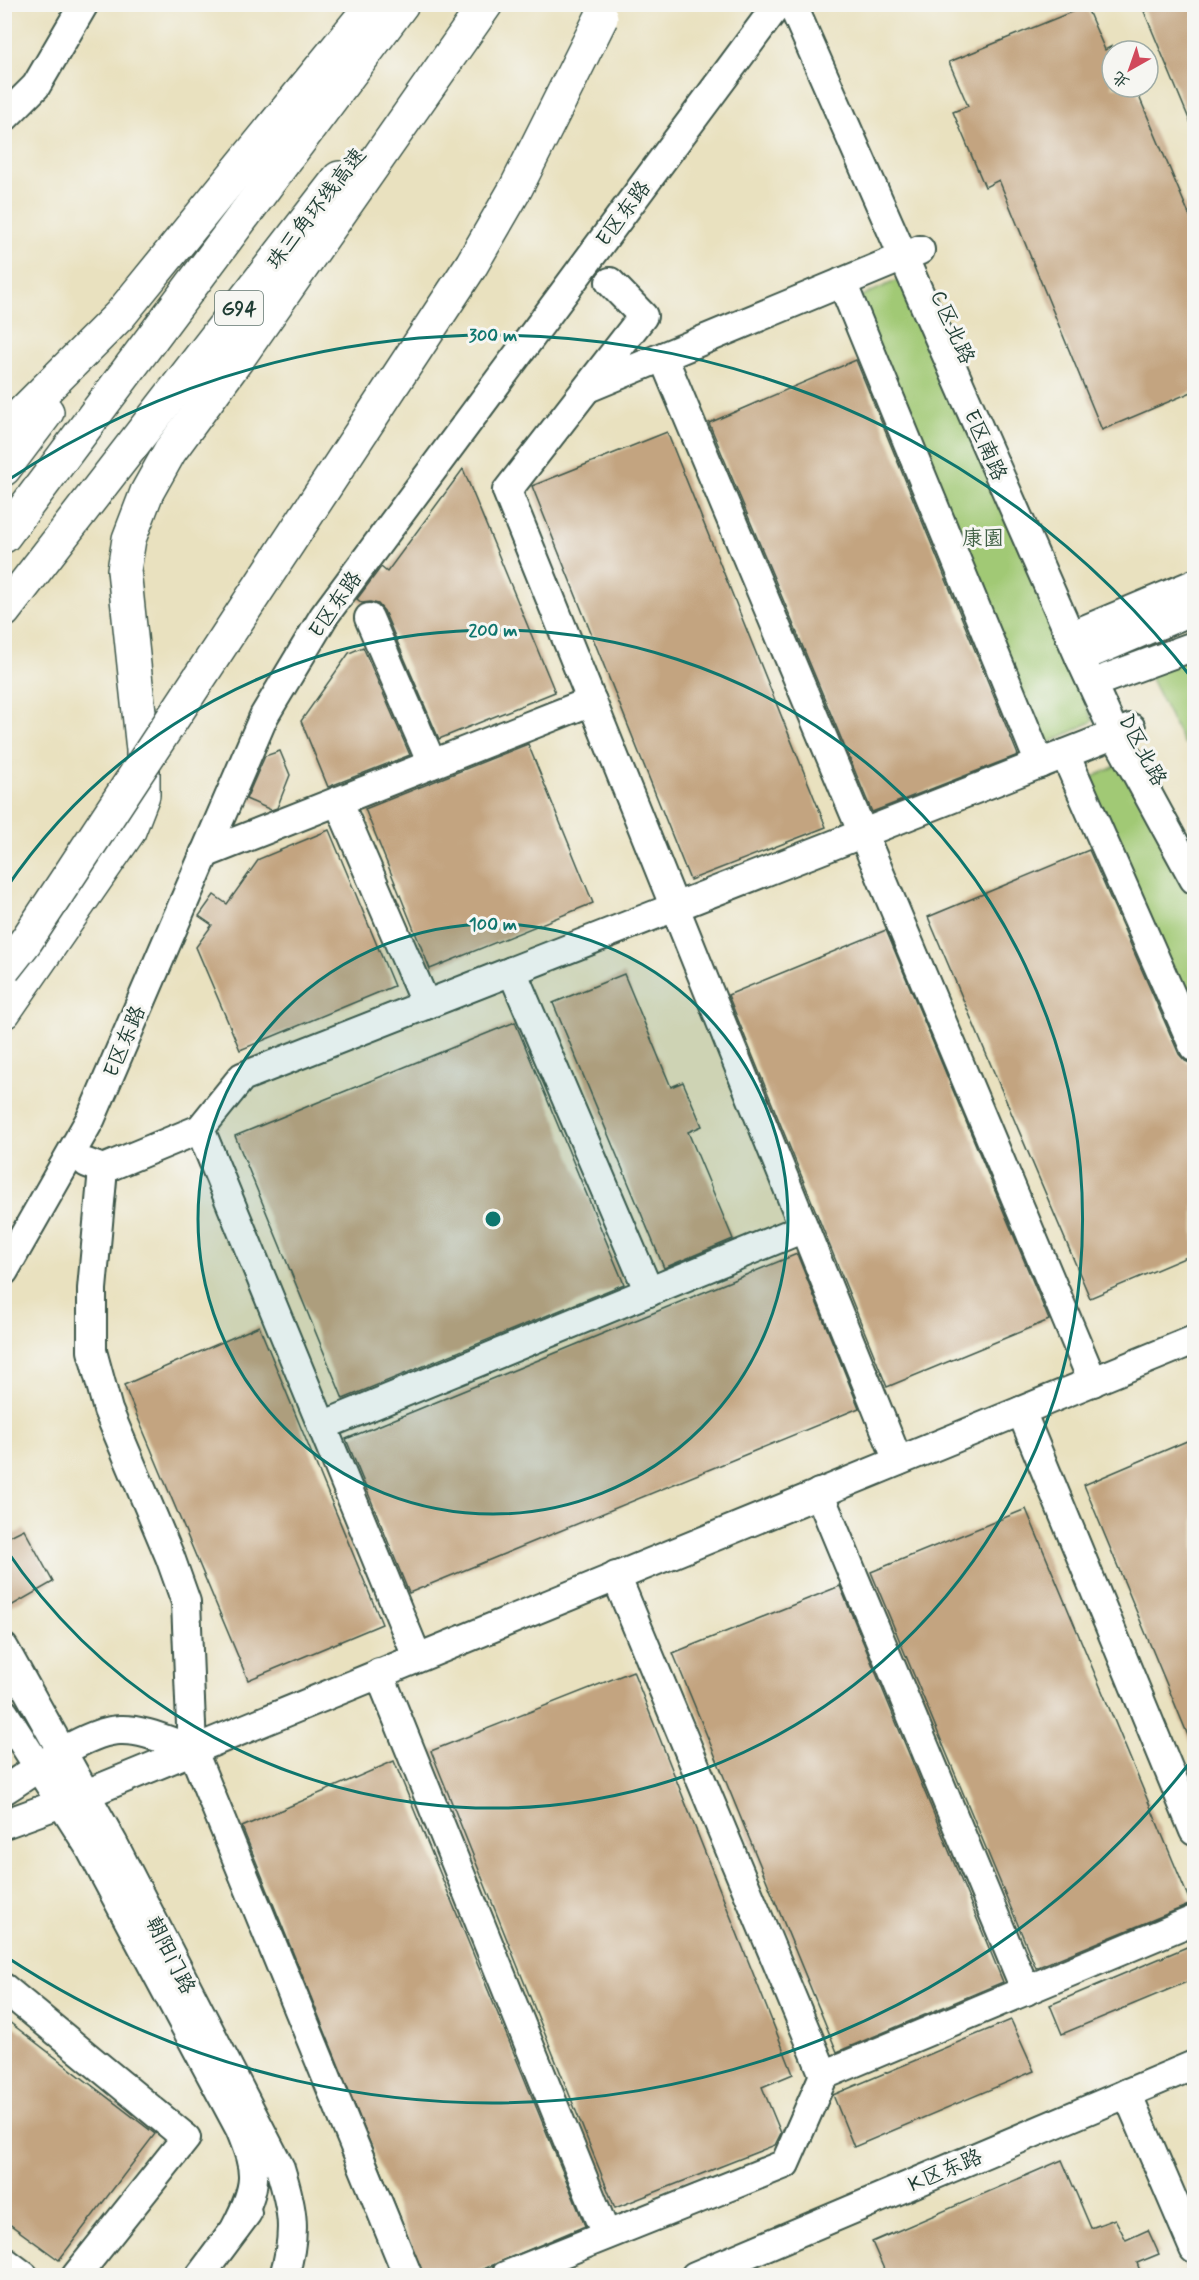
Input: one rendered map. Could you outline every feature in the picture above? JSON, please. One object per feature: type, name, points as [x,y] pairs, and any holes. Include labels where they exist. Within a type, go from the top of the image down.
[{"type":"highway","points":[[4,469],[120,315],[373,4]]},
{"type":"highway","name":"G94","points":[[4,536],[402,4]]},
{"type":"highway","name":"珠三角环线高速","points":[[4,611],[473,4]]},
{"type":"highway","points":[[4,1011],[129,831],[143,795],[143,750],[124,570],[129,539],[147,492],[170,451],[239,357],[486,4]]},
{"type":"highway","points":[[4,969],[26,941],[472,264],[516,188],[603,11]]},
{"type":"highway","points":[[4,431],[120,315]]},
{"type":"street","points":[[4,118],[36,86],[84,4]]},
{"type":"street","name":"E区东路","points":[[4,1270],[71,1158],[91,1118],[264,716],[324,616],[778,4]]},
{"type":"street","points":[[588,388],[911,253],[792,4]]},
{"type":"street","name":"C区北路","points":[[807,4],[911,253],[1083,644]]},
{"type":"street","points":[[610,282],[643,316],[507,490],[898,1461]]},
{"type":"street","points":[[842,282],[1053,759],[1194,1047]]},
{"type":"street","points":[[663,357],[1093,1382]]},
{"type":"street","points":[[1083,644],[1194,584]]},
{"type":"street","points":[[1083,644],[1194,610]]},
{"type":"street","points":[[369,618],[432,764]]},
{"type":"street","points":[[1083,644],[1194,879]]},
{"type":"street","name":"D区北路","points":[[1083,644],[1107,678],[1123,731],[1194,846]]},
{"type":"street","points":[[1107,678],[1194,646]]},
{"type":"street","points":[[204,854],[592,701]]},
{"type":"street","points":[[71,1158],[103,1169],[200,1129],[242,1077],[1123,731]]},
{"type":"street","points":[[338,801],[426,1005]]},
{"type":"street","points":[[512,971],[649,1292]]},
{"type":"street","points":[[200,1129],[417,1658]]},
{"type":"street","points":[[103,1169],[92,1289],[92,1351],[108,1410],[170,1557],[186,1602],[192,1749],[408,2276]]},
{"type":"street","points":[[322,1426],[804,1228]]},
{"type":"street","points":[[4,1824],[74,1798],[1194,1340]]},
{"type":"street","points":[[1021,1411],[1194,1831]]},
{"type":"street","points":[[819,1494],[1026,1991]]},
{"type":"street","points":[[616,1576],[824,2075]]},
{"type":"street","name":"朝阳门路","points":[[4,1648],[64,1752],[74,1798],[90,1848],[240,2129],[253,2160],[254,2185],[250,2200],[236,2227]]},
{"type":"street","points":[[379,1673],[606,2235]]},
{"type":"street","name":"朝阳门路","points":[[4,1713],[39,1768],[74,1798],[280,2168],[291,2205],[294,2226],[292,2248],[284,2276]]},
{"type":"street","points":[[4,1790],[64,1752],[91,1738],[120,1730],[139,1732],[192,1749]]},
{"type":"street","points":[[505,2276],[785,2164],[824,2075],[1194,1920]]},
{"type":"street","points":[[4,1988],[186,2138],[76,2276]]},
{"type":"street","name":"K区东路","points":[[695,2276],[1194,2065]]},
{"type":"street","points":[[1127,2093],[1194,2249]]},
{"type":"street","points":[[200,2276],[280,2168]]},
{"type":"street","points":[[4,2261],[24,2276]]},
{"type":"green space","name":"康園","points":[[907,276],[1093,721],[1039,748],[851,301]]},
{"type":"green space","points":[[1194,657],[1194,740],[1184,744],[1149,675]]},
{"type":"green space","points":[[1124,762],[1194,891],[1194,1033],[1082,782]]},
{"type":"building","points":[[1141,4],[1194,4],[1194,131],[1160,50],[1160,39],[1156,39]]},
{"type":"building","points":[[1086,6],[1100,39],[1100,99],[1140,99],[1194,226],[1194,391],[1102,430],[999,180],[985,187],[953,112],[968,106],[949,62]]},
{"type":"building","points":[[856,360],[1018,755],[872,812],[709,423]]},
{"type":"building","points":[[667,432],[826,827],[690,880],[532,486]]},
{"type":"building","points":[[463,469],[555,692],[439,739],[384,611],[378,604],[362,603],[357,599],[381,567],[387,572]]},
{"type":"building","points":[[363,647],[410,755],[328,787],[301,721],[349,653]]},
{"type":"building","points":[[528,744],[593,903],[430,969],[365,809]]},
{"type":"building","points":[[280,751],[290,775],[277,808],[271,810],[246,799],[265,756]]},
{"type":"building","points":[[329,830],[394,986],[240,1050],[196,947],[212,925],[199,916],[214,895],[227,904],[259,859]]},
{"type":"building","points":[[1089,850],[1179,1054],[1185,1061],[1194,1065],[1194,1254],[1090,1298],[928,917]]},
{"type":"building","points":[[886,930],[1049,1320],[887,1387],[728,995]]},
{"type":"building","points":[[624,974],[671,1087],[683,1082],[702,1126],[688,1132],[733,1239],[664,1268],[553,1003]]},
{"type":"building","points":[[515,1022],[624,1284],[343,1399],[235,1136]]},
{"type":"building","points":[[797,1254],[859,1408],[409,1593],[346,1439]]},
{"type":"building","points":[[259,1326],[382,1624],[248,1680],[124,1385]]},
{"type":"building","points":[[1194,1438],[1194,1750],[1084,1485]]},
{"type":"building","points":[[1026,1509],[1191,1904],[1036,1968],[871,1572]]},
{"type":"building","points":[[24,1529],[53,1582],[4,1610],[4,1539]]},
{"type":"building","points":[[840,1586],[1003,1982],[837,2052],[673,1653]]},
{"type":"building","points":[[633,1671],[793,2074],[762,2087],[781,2133],[775,2145],[615,2208],[431,1751]]},
{"type":"building","points":[[394,1761],[585,2226],[467,2276],[424,2276],[242,1827]]},
{"type":"building","points":[[1194,1944],[1194,1979],[1062,2034],[1050,2005]]},
{"type":"building","points":[[4,2018],[155,2134],[59,2260],[4,2220]]},
{"type":"building","points":[[1011,2020],[1034,2071],[854,2147],[833,2095]]},
{"type":"building","points":[[1062,2160],[1091,2228],[1115,2219],[1126,2240],[1148,2230],[1159,2254],[1137,2263],[1142,2276],[887,2276],[872,2242]]}]
